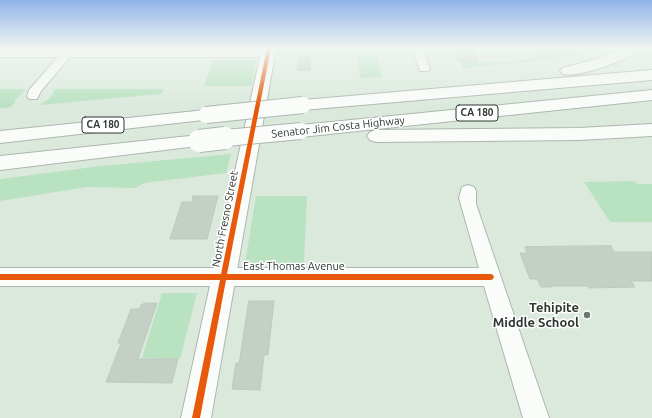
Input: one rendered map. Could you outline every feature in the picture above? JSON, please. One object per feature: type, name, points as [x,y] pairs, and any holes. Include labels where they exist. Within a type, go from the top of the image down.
[{"type":"highway","points":[[303,105],[344,96],[460,85],[562,72],[582,68]]},
{"type":"highway","name":"CA 180","points":[[0,137],[303,105],[652,75]]},
{"type":"highway","name":"Senator Jim Costa Highway","points":[[301,135],[652,95]]},
{"type":"highway","points":[[301,135],[579,134],[652,130]]},
{"type":"highway","name":"CA 180","points":[[0,163],[199,141],[223,146],[301,135]]},
{"type":"highway","points":[[438,135],[652,144]]},
{"type":"main road","name":"North Fresno Street","points":[[196,418],[265,68]]},
{"type":"street","points":[[33,96],[35,90],[55,68]]},
{"type":"street","points":[[468,191],[468,204],[536,418]]},
{"type":"street","name":"East Thomas Avenue","points":[[0,277],[491,277]]},
{"type":"green space","points":[[210,68],[255,68],[251,86],[204,86]]},
{"type":"green space","points":[[359,68],[380,68],[382,77],[360,78]]},
{"type":"green space","points":[[0,89],[26,89],[15,100],[11,107],[0,108]]},
{"type":"green space","points":[[54,89],[164,89],[161,94],[39,105],[51,97]]},
{"type":"green space","points":[[231,154],[226,173],[144,183],[136,188],[87,187],[0,201],[0,179],[101,166]]},
{"type":"green space","points":[[635,181],[637,184],[652,184],[652,222],[610,222],[584,182]]},
{"type":"green space","points":[[256,196],[307,196],[304,263],[245,263]]},
{"type":"green space","points":[[162,293],[197,293],[180,359],[142,358]]},
{"type":"building","points":[[298,68],[310,68],[310,71],[298,70]]},
{"type":"building","points":[[193,196],[218,196],[207,239],[170,239],[182,202],[192,202]]},
{"type":"building","points":[[611,246],[614,252],[652,252],[652,281],[631,281],[635,287],[541,287],[537,279],[530,279],[520,253],[527,253],[525,247]]},
{"type":"building","points":[[249,301],[274,301],[268,355],[264,355],[260,390],[232,389],[236,363],[239,363]]},
{"type":"building","points":[[146,303],[157,303],[138,359],[178,359],[172,383],[106,382],[121,343],[118,343],[131,309],[140,309],[141,305]]},
{"type":"cycle path","points":[[196,418],[265,68]]},
{"type":"cycle path","points":[[0,277],[491,277]]},
{"type":"place","name":"Tehipite Middle School","points":[[587,315]]}]
